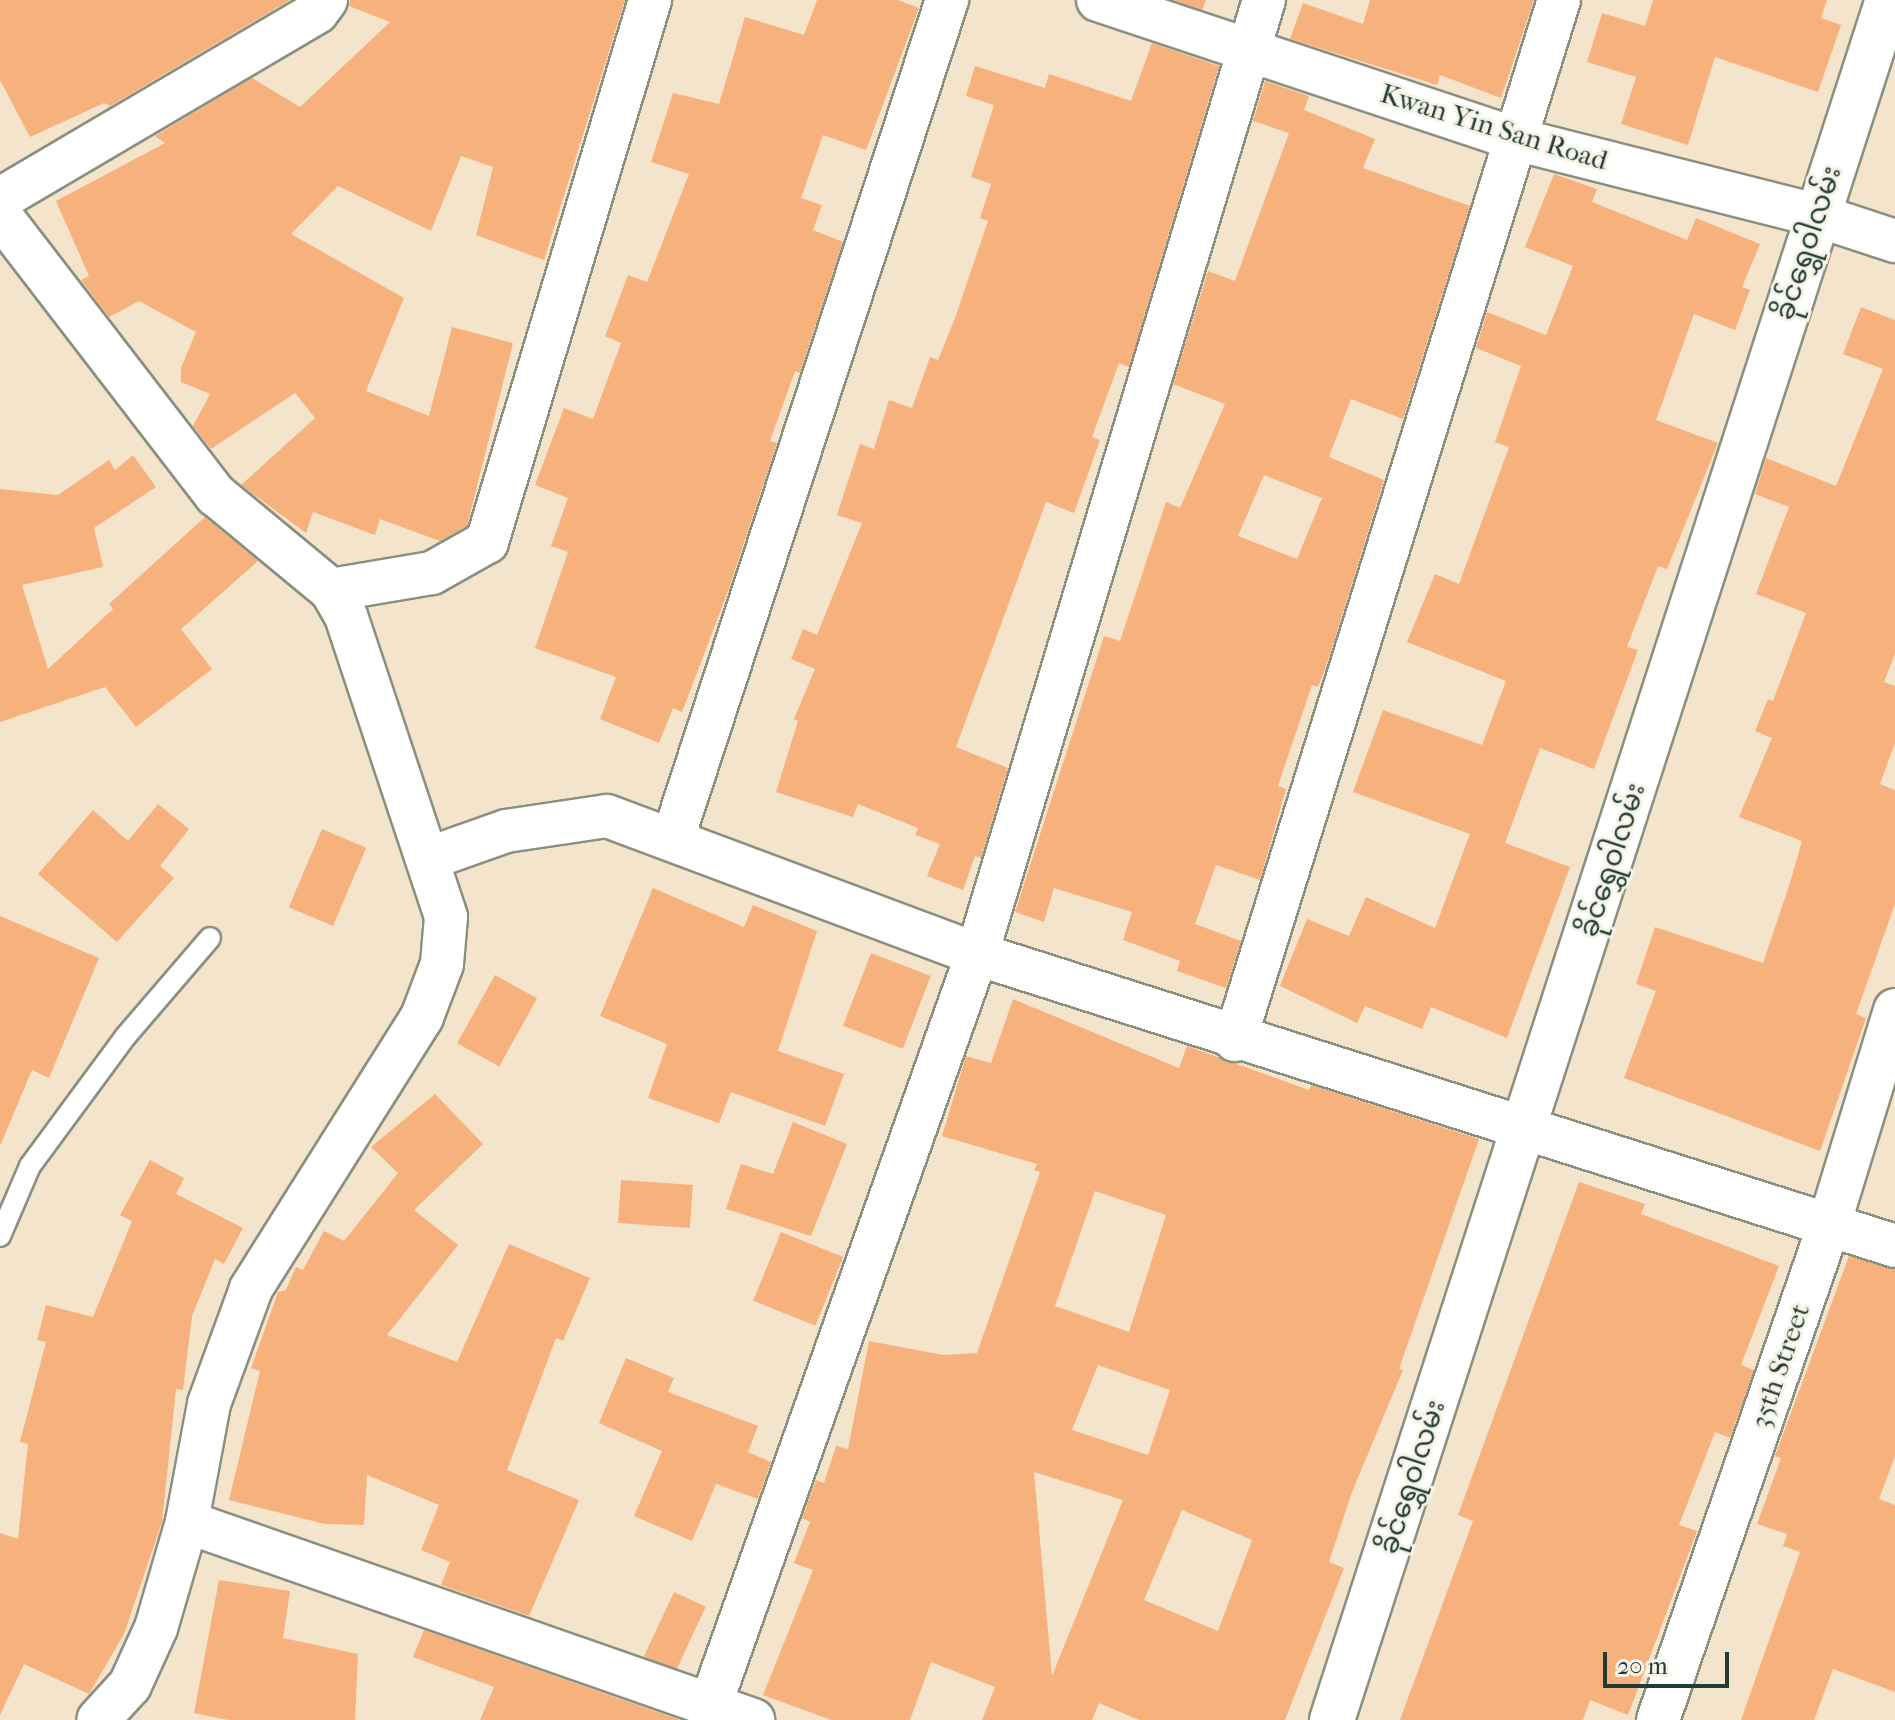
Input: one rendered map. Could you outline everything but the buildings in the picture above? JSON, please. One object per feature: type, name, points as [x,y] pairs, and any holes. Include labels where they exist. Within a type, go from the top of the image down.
[{"type":"street","points":[[0,199],[317,12],[326,0]]},
{"type":"street","points":[[331,590],[432,573],[487,542],[650,0]]},
{"type":"street","points":[[673,838],[947,0]]},
{"type":"street","name":"Kwan Yin San Road","points":[[1098,0],[1515,139],[1816,215],[1895,241]]},
{"type":"street","points":[[710,1706],[977,954],[1264,0]]},
{"type":"street","points":[[1235,1040],[1559,0]]},
{"type":"street","name":"ခိုင်ရွှေဝါလမ်း","points":[[1332,1720],[1526,1132],[1816,215],[1888,0]]},
{"type":"street","points":[[0,215],[216,495],[331,590],[346,616],[446,917],[442,964],[422,1017],[251,1289],[209,1404],[187,1522],[156,1628],[130,1685],[98,1720]]},
{"type":"street","points":[[427,859],[506,831],[607,816],[673,838],[977,954],[1235,1040],[1828,1228],[1895,1246]]},
{"type":"street","name":"35th Street","points":[[1658,1720],[1828,1228],[1895,1010]]},
{"type":"street","points":[[187,1522],[753,1720]]},
{"type":"lane","points":[[0,1236],[30,1166],[126,1036],[210,938]]}]
